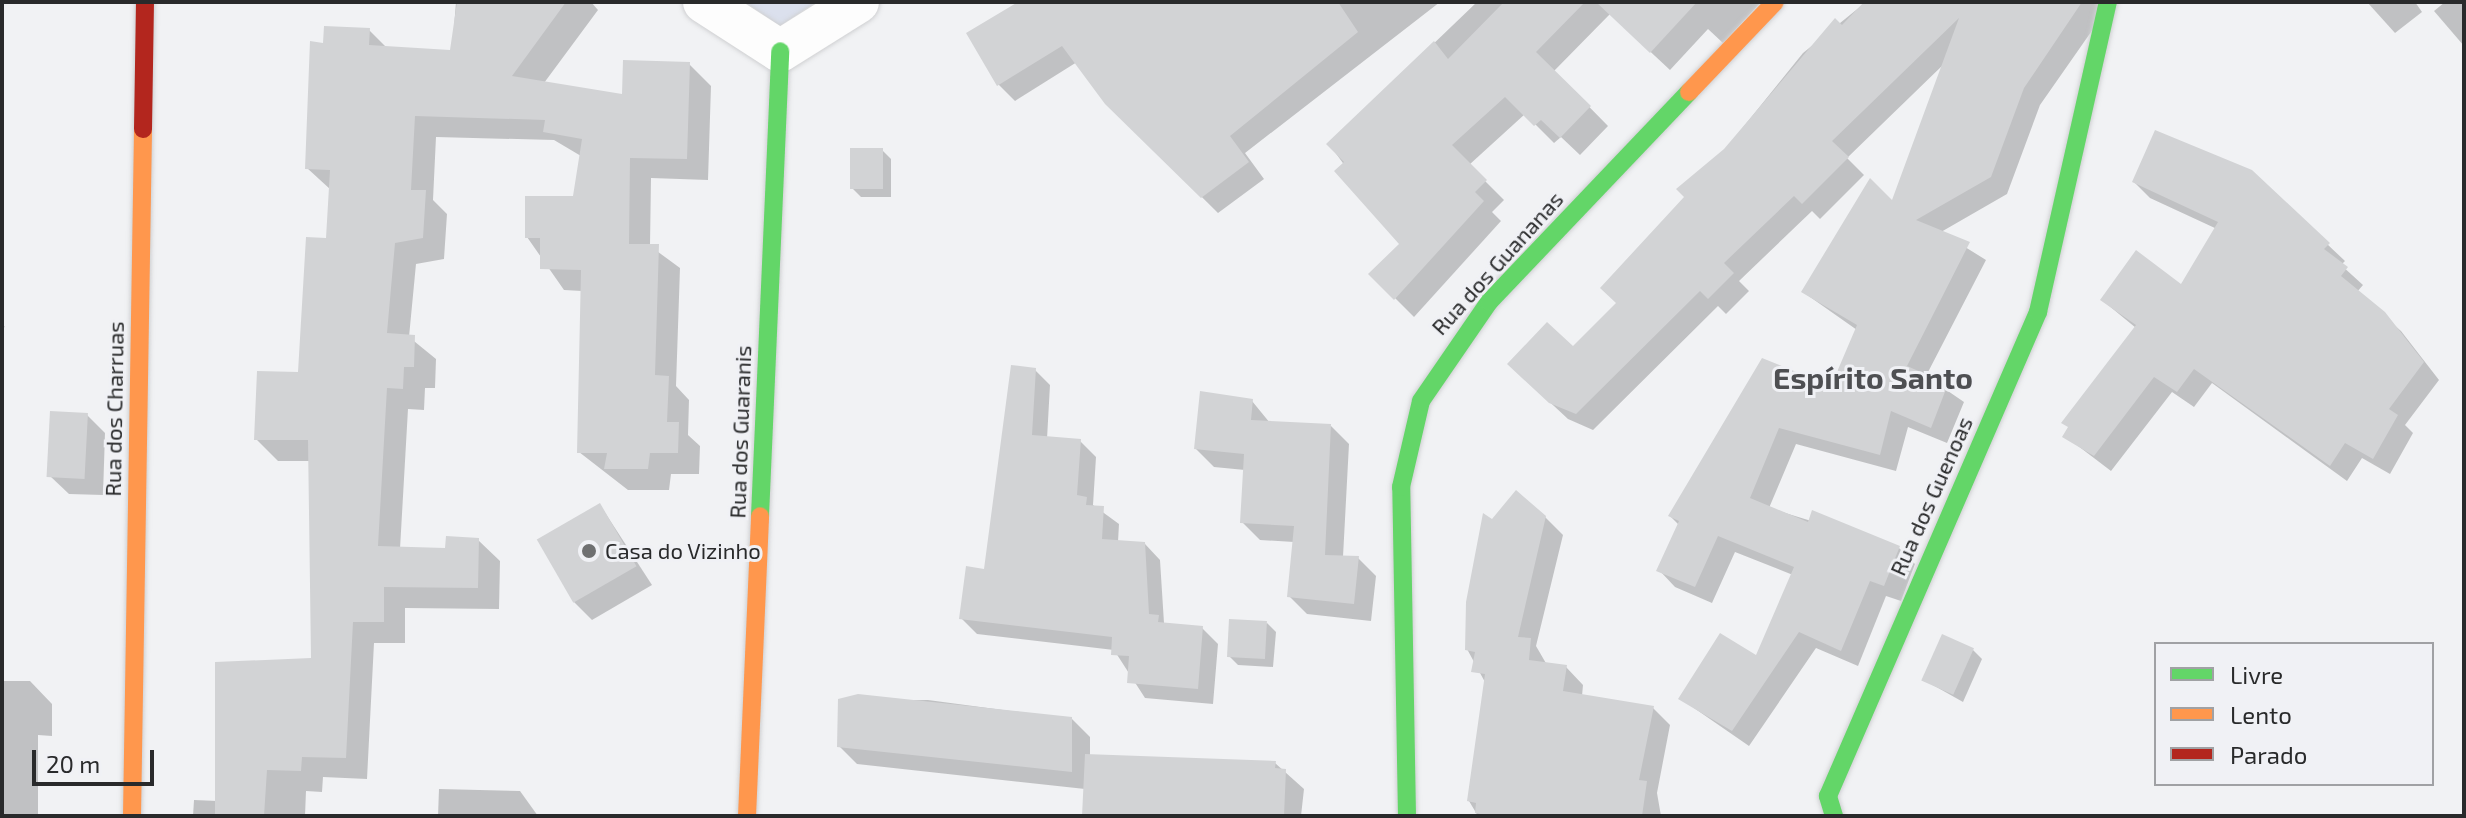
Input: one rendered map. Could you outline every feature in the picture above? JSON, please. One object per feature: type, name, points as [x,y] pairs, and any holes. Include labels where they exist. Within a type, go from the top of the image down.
[{"type":"street","name":"Rua dos Charruas","points":[[132,816],[145,2]]},
{"type":"street","points":[[704,2],[780,51],[858,2]]},
{"type":"street","name":"Rua dos Guananas","points":[[1407,816],[1401,487],[1421,401],[1489,302],[1775,2]]},
{"type":"street","name":"Rua dos Guenoas","points":[[1834,816],[1828,796],[2038,312],[2108,2]]},
{"type":"street","name":"Rua dos Guaranis","points":[[747,816],[780,51]]},
{"type":"shaded area","points":[[745,2],[816,2],[780,26]]},
{"type":"building","points":[[457,2],[566,2],[512,76],[622,94],[623,60],[690,62],[687,159],[630,158],[629,244],[659,244],[655,375],[669,376],[667,422],[679,422],[678,453],[650,453],[648,469],[604,469],[607,453],[577,453],[581,270],[540,269],[540,238],[525,238],[525,196],[573,196],[582,139],[543,132],[545,120],[415,116],[411,190],[426,190],[423,238],[395,243],[387,333],[415,335],[414,367],[404,367],[403,389],[387,388],[378,546],[445,548],[446,536],[479,538],[478,588],[384,587],[384,622],[353,622],[346,758],[302,757],[301,771],[267,770],[264,816],[215,816],[215,662],[311,658],[308,440],[254,440],[257,371],[298,372],[306,237],[326,238],[330,170],[305,169],[310,41],[323,43],[324,26],[370,28],[369,45],[450,50]]},
{"type":"building","points":[[1018,2],[1338,2],[1358,32],[1230,136],[1249,162],[1201,198],[1105,104],[1062,46],[997,86],[966,33]]},
{"type":"building","points":[[1504,2],[1585,2],[1536,52],[1591,106],[1560,138],[1541,120],[1534,126],[1505,97],[1452,145],[1487,180],[1475,192],[1484,201],[1394,300],[1368,274],[1399,244],[1334,171],[1344,162],[1326,144],[1434,41],[1448,59]]},
{"type":"building","points":[[1596,2],[1697,2],[1650,53]]},
{"type":"building","points":[[1864,2],[2082,2],[2024,88],[1991,177],[1916,220],[1970,242],[1907,366],[1948,384],[1931,428],[1891,411],[1880,455],[1779,428],[1750,498],[1808,522],[1812,510],[1900,546],[1884,586],[1870,581],[1841,651],[1799,632],[1732,731],[1678,699],[1720,633],[1756,655],[1794,567],[1718,536],[1695,587],[1656,571],[1679,521],[1668,516],[1762,358],[1831,386],[1857,325],[1801,292],[1870,178],[1892,200],[1959,18],[1832,141],[1849,157],[1802,204],[1794,196],[1724,263],[1734,273],[1708,299],[1700,291],[1576,414],[1549,403],[1507,364],[1547,322],[1573,346],[1616,303],[1600,288],[1684,197],[1676,189],[1724,149],[1835,18],[1842,25]]},
{"type":"building","points":[[2155,130],[2252,170],[2330,243],[2324,249],[2348,267],[2341,276],[2385,312],[2424,362],[2389,409],[2398,415],[2373,459],[2345,443],[2330,466],[2194,369],[2177,392],[2154,377],[2094,456],[2062,437],[2068,427],[2061,423],[2136,325],[2100,300],[2136,250],[2181,284],[2218,222],[2132,182]]},
{"type":"building","points":[[850,148],[883,148],[883,189],[850,189]]},
{"type":"building","points":[[1011,365],[1036,368],[1032,435],[1081,439],[1077,495],[1087,497],[1086,505],[1104,506],[1102,539],[1145,542],[1149,614],[1159,615],[1158,622],[1203,626],[1198,689],[1127,683],[1129,656],[1111,655],[1112,637],[959,619],[966,566],[984,569]]},
{"type":"building","points":[[1200,391],[1253,399],[1251,420],[1331,424],[1325,555],[1359,556],[1354,604],[1287,597],[1294,526],[1240,523],[1244,454],[1194,449]]},
{"type":"building","points":[[50,411],[88,413],[84,479],[47,477]]},
{"type":"building","points":[[1516,490],[1546,516],[1518,637],[1531,638],[1529,660],[1567,665],[1563,691],[1654,706],[1639,780],[1647,781],[1642,816],[1491,816],[1475,813],[1476,803],[1467,801],[1485,674],[1471,672],[1475,652],[1465,650],[1466,602],[1483,513],[1492,519]]},
{"type":"building","points":[[600,503],[636,566],[573,603],[537,540]]},
{"type":"building","points":[[1229,619],[1267,621],[1265,659],[1227,657]]},
{"type":"building","points":[[1942,634],[1974,648],[1953,695],[1921,681]]},
{"type":"building","points":[[858,694],[1072,717],[1072,772],[837,747],[838,699]]},
{"type":"building","points":[[1085,754],[1276,761],[1275,768],[1286,769],[1284,816],[1082,816]]},
{"type":"traffic: fast","points":[[1834,816],[1828,796],[2038,312],[2108,2]]},
{"type":"traffic: fast","points":[[760,516],[780,51]]},
{"type":"traffic: fast","points":[[1407,816],[1401,487],[1421,401],[1489,302],[1689,92]]},
{"type":"traffic: slow","points":[[1689,92],[1775,2]]},
{"type":"traffic: slow","points":[[132,816],[143,129]]},
{"type":"traffic: slow","points":[[747,816],[760,516]]},
{"type":"traffic: jam","points":[[143,129],[145,2]]},
{"type":"place","name":"Casa do Vizinho","points":[[589,551]]},
{"type":"district","name":"Espírito Santo","points":[[1873,377]]}]
